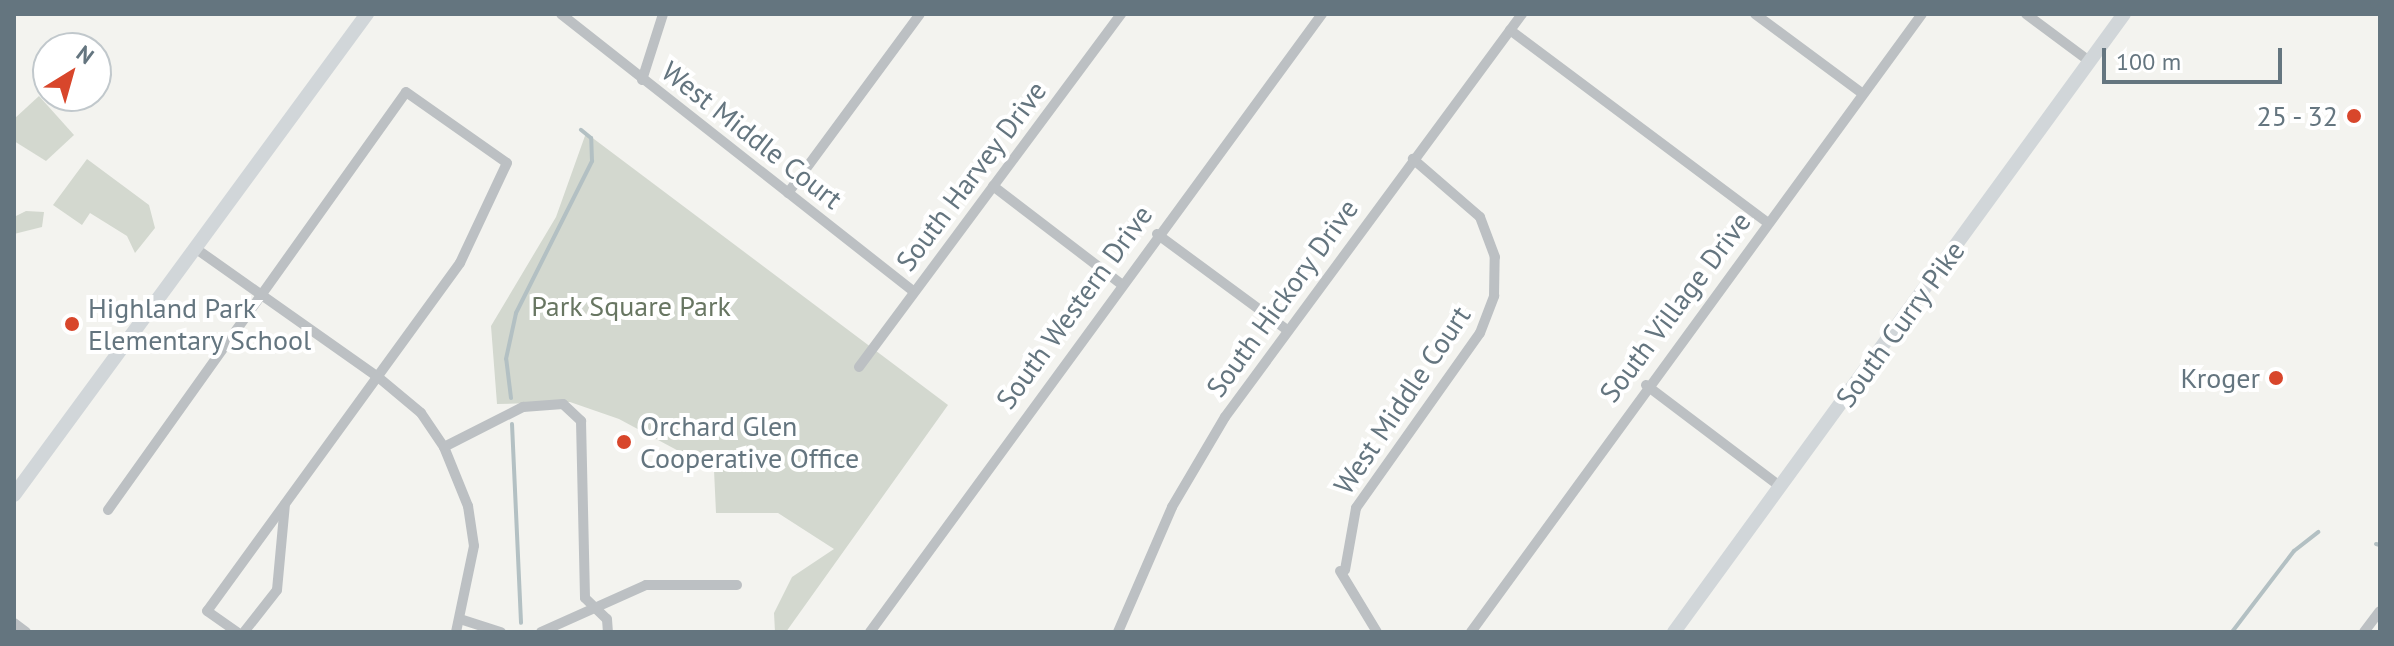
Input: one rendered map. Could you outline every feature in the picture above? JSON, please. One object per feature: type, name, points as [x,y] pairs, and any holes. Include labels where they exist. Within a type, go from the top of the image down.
[{"type":"main road","points":[[14,495],[367,14]]},
{"type":"main road","name":"South Curry Pike","points":[[1674,632],[2124,14]]},
{"type":"street","name":"West Middle Court","points":[[561,14],[914,292]]},
{"type":"street","points":[[642,80],[663,14]]},
{"type":"street","points":[[788,193],[920,14]]},
{"type":"street","name":"South Harvey Drive","points":[[859,367],[1121,14]]},
{"type":"street","name":"South Western Drive","points":[[870,632],[1120,283],[1322,14]]},
{"type":"street","name":"South Hickory Drive","points":[[1118,632],[1183,486],[1286,329],[1522,14]]},
{"type":"street","points":[[1755,14],[1863,94]]},
{"type":"street","name":"South Village Drive","points":[[1471,632],[1646,385],[1922,14]]},
{"type":"street","points":[[2026,14],[2088,60]]},
{"type":"street","points":[[1510,30],[1767,222]]},
{"type":"street","points":[[108,510],[406,92],[507,163],[460,263],[207,611],[237,632]]},
{"type":"street","name":"West Middle Court","points":[[1377,632],[1360,613],[1342,570],[1359,503],[1488,318],[1497,257],[1474,208],[1413,159]]},
{"type":"street","points":[[993,186],[1120,283]]},
{"type":"street","points":[[1157,234],[1286,329]]},
{"type":"street","points":[[195,248],[378,377],[421,413],[444,447],[468,506],[474,546],[463,620],[456,632]]},
{"type":"street","points":[[1646,385],[1781,487]]},
{"type":"street","points":[[444,447],[523,407],[563,404],[581,421],[585,598],[593,604],[608,632]]},
{"type":"street","points":[[244,632],[277,590],[286,502]]},
{"type":"street","points":[[541,632],[593,604],[646,585],[737,585]]},
{"type":"street","points":[[2364,632],[2380,611]]},
{"type":"street","points":[[463,620],[501,632]]},
{"type":"street","points":[[14,623],[26,632]]},
{"type":"green space","points":[[32,102],[32,112],[53,112],[74,135],[46,161],[14,141],[14,119]]},
{"type":"green space","name":"Park Square Park","points":[[586,133],[948,405],[786,632],[775,632],[774,613],[792,577],[834,549],[778,513],[716,513],[714,470],[619,419],[570,402],[497,404],[491,326],[556,217]]},
{"type":"green space","points":[[87,159],[149,205],[155,228],[135,253],[127,236],[90,213],[82,225],[53,205]]},
{"type":"green space","points":[[26,211],[44,212],[42,227],[14,234],[14,217]]},
{"type":"waterway","points":[[511,398],[506,359],[516,313],[592,161],[591,138],[581,130]]},
{"type":"waterway","points":[[512,424],[521,623]]},
{"type":"waterway","points":[[2232,632],[2294,551],[2318,532]]},
{"type":"waterway","points":[[2376,544],[2380,545]]},
{"type":"place","name":"25 - 32","points":[[2354,116]]},
{"type":"place","name":"Highland Park Elementary School","points":[[72,324]]},
{"type":"place","name":"Kroger","points":[[2276,378]]},
{"type":"place","name":"Orchard Glen Cooperative Office","points":[[624,442]]}]
